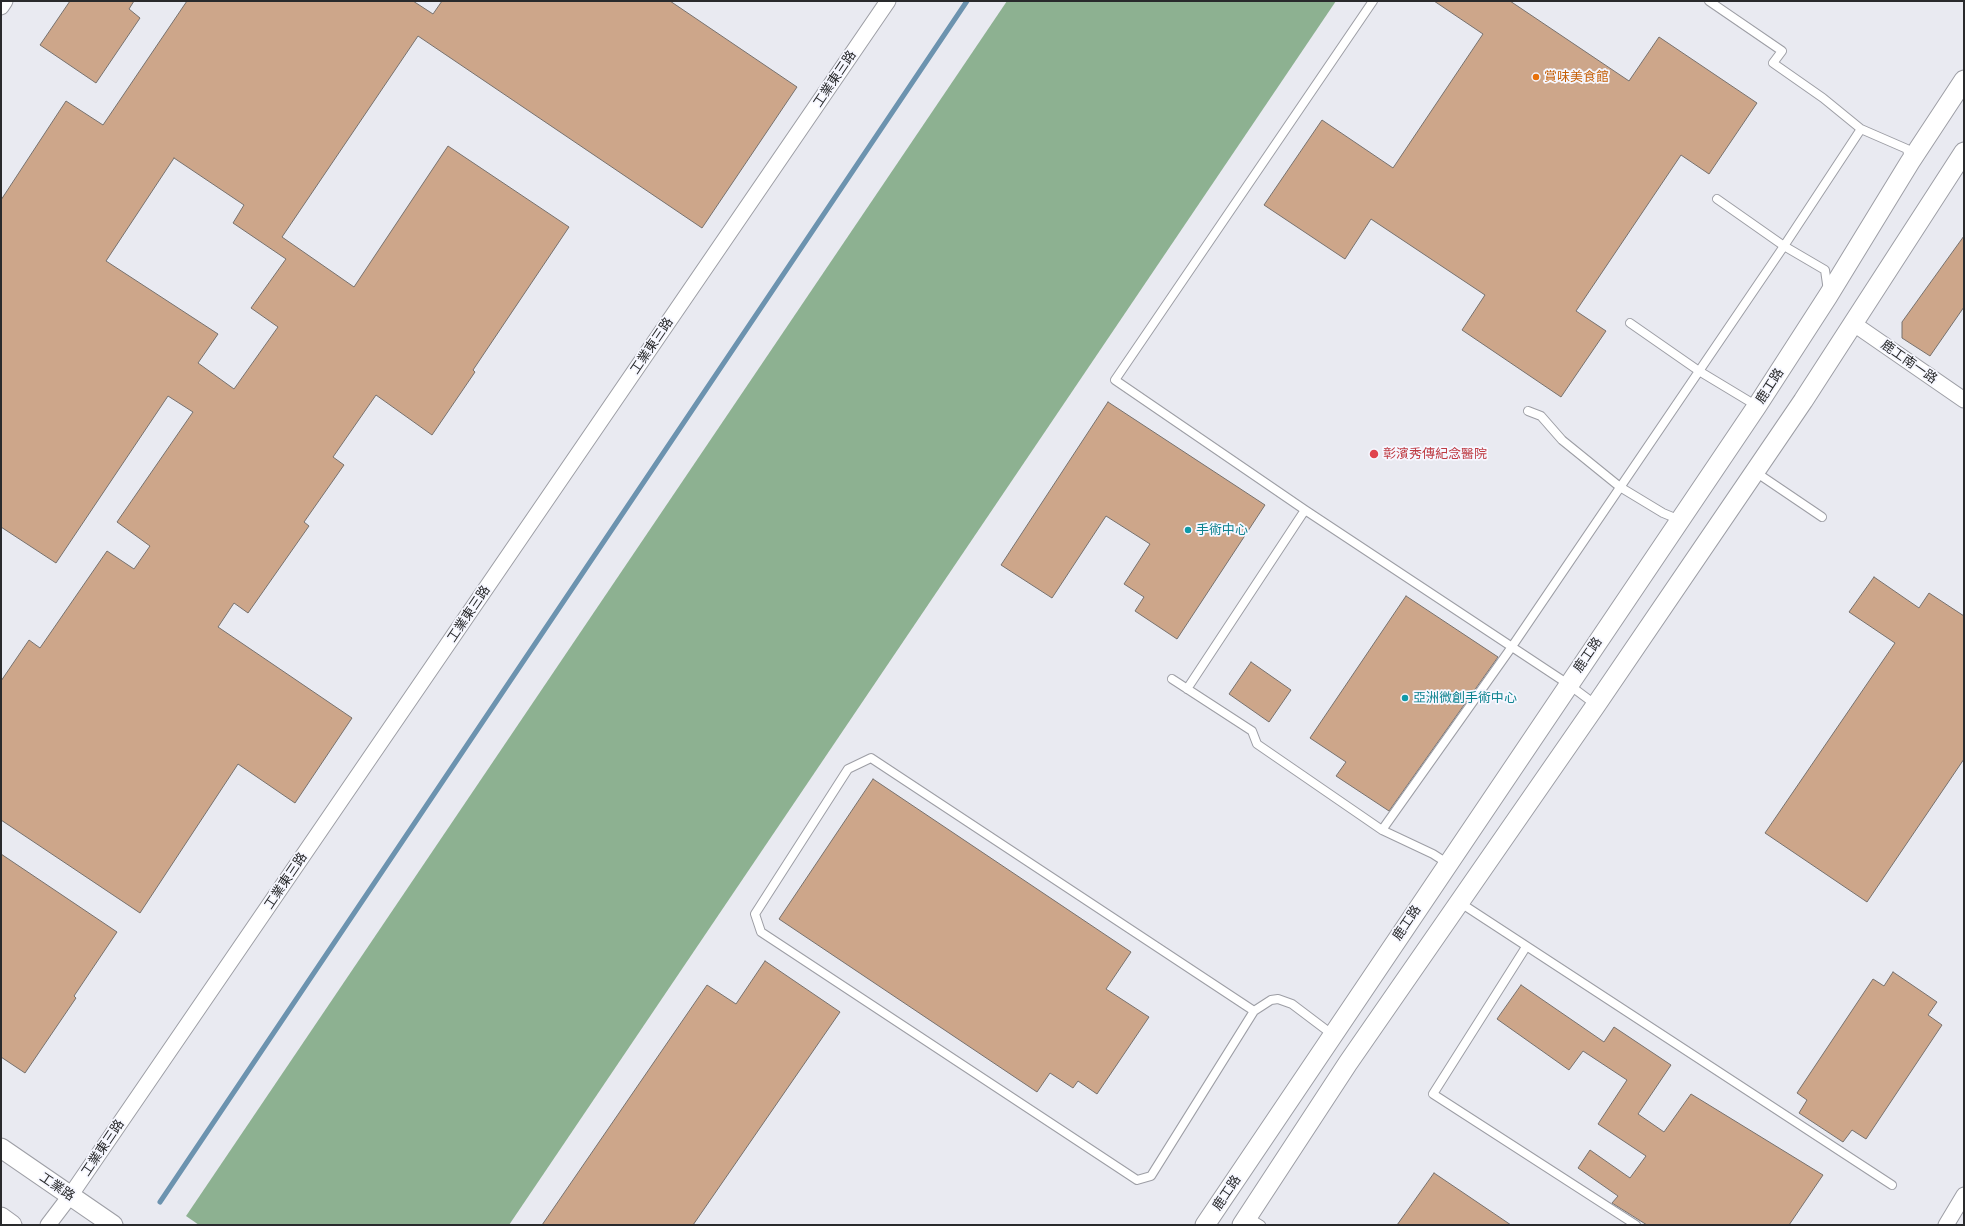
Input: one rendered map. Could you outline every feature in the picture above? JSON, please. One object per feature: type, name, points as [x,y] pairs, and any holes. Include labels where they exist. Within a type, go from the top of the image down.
[{"type":"street","points":[[1,7],[5,1]]},
{"type":"street","name":"工業東三路","points":[[48,1225],[70,1196],[888,1]]},
{"type":"street","name":"鹿工路","points":[[1205,1225],[1568,684],[1681,521],[1828,296],[1910,162],[1964,80]]},
{"type":"street","points":[[1250,1222],[1348,1063],[1458,902],[1596,705],[1854,324],[1873,291],[1964,152]]},
{"type":"street","name":"鹿工南一路","points":[[1854,324],[1964,400]]},
{"type":"street","name":"工業路","points":[[1,1148],[113,1225]]},
{"type":"street","points":[[1946,1225],[1964,1195]]},
{"type":"street","points":[[1,1217],[12,1225]]},
{"type":"lane","points":[[1374,1],[1115,380],[1305,510],[1511,648],[1568,684],[1596,705]]},
{"type":"lane","points":[[1709,1],[1782,51],[1773,63],[1823,98],[1861,129],[1907,149],[1910,162]]},
{"type":"lane","points":[[1382,830],[1511,648],[1784,246],[1861,129]]},
{"type":"lane","points":[[1717,199],[1784,246],[1825,270],[1828,296]]},
{"type":"lane","points":[[1630,323],[1699,371],[1757,406]]},
{"type":"lane","points":[[1528,411],[1541,416],[1562,440],[1620,487],[1663,513],[1681,521]]},
{"type":"lane","points":[[1754,471],[1822,517]]},
{"type":"lane","points":[[1187,689],[1305,510]]},
{"type":"lane","points":[[1172,679],[1252,731],[1257,744],[1382,830],[1433,854],[1447,863]]},
{"type":"lane","points":[[1254,1011],[872,758],[848,769],[754,914],[761,932],[1137,1180],[1151,1176],[1254,1011],[1271,1000],[1278,999],[1292,1004],[1333,1035]]},
{"type":"lane","points":[[1458,902],[1892,1185]]},
{"type":"lane","points":[[1526,947],[1433,1094],[1636,1225]]},
{"type":"green space","points":[[1007,1],[1336,1],[509,1225],[199,1225],[186,1216]]},
{"type":"building","points":[[70,1],[134,1],[129,9],[140,18],[96,83],[40,45]]},
{"type":"building","points":[[187,1],[413,1],[433,14],[442,1],[670,1],[797,87],[702,228],[418,36],[282,237],[354,287],[448,146],[569,227],[473,370],[475,372],[432,435],[376,395],[333,457],[344,465],[304,522],[309,526],[248,613],[234,603],[218,627],[352,718],[295,803],[238,764],[140,913],[1,820],[1,681],[29,640],[40,648],[107,551],[134,569],[150,546],[117,522],[193,412],[168,396],[56,563],[1,527],[1,200],[66,101],[103,125]],"holes":[[[174,158],[244,205],[233,223],[286,259],[251,308],[278,327],[234,389],[198,363],[218,334],[106,261]]]},
{"type":"building","points":[[1434,1],[1510,1],[1629,81],[1659,37],[1757,103],[1709,174],[1681,155],[1576,311],[1606,331],[1561,397],[1462,330],[1485,295],[1371,219],[1345,259],[1264,205],[1322,120],[1393,168],[1483,34]]},
{"type":"building","points":[[1964,236],[1964,307],[1930,356],[1902,338],[1902,322]]},
{"type":"building","name":"手術中心","points":[[1108,402],[1265,505],[1177,639],[1135,611],[1144,597],[1124,584],[1150,544],[1106,516],[1052,598],[1001,565]]},
{"type":"building","points":[[1874,577],[1919,608],[1929,593],[1964,616],[1964,759],[1867,902],[1765,833],[1895,643],[1849,612]]},
{"type":"building","name":"亞洲微創手術中心","points":[[1406,596],[1498,657],[1389,811],[1336,776],[1346,762],[1310,738]]},
{"type":"building","points":[[1251,662],[1291,690],[1269,722],[1229,694]]},
{"type":"building","points":[[873,779],[1131,952],[1106,989],[1149,1017],[1097,1094],[1078,1081],[1073,1088],[1050,1073],[1037,1092],[779,919]]},
{"type":"building","points":[[1,854],[117,932],[74,996],[76,998],[25,1073],[1,1057]]},
{"type":"building","points":[[765,961],[840,1012],[693,1225],[542,1225],[707,985],[736,1004]]},
{"type":"building","points":[[1893,972],[1937,1002],[1928,1015],[1942,1025],[1866,1139],[1852,1130],[1843,1142],[1799,1113],[1807,1100],[1797,1093],[1873,979],[1884,986]]},
{"type":"building","points":[[1521,985],[1604,1042],[1614,1027],[1671,1065],[1638,1114],[1664,1132],[1691,1094],[1823,1175],[1789,1225],[1647,1225],[1612,1203],[1618,1196],[1578,1168],[1590,1150],[1630,1178],[1646,1156],[1598,1124],[1627,1080],[1583,1051],[1569,1070],[1497,1019]]},
{"type":"building","points":[[1434,1173],[1511,1225],[1397,1225]]},
{"type":"waterway","points":[[160,1202],[967,1]]},
{"type":"place","name":"賞味美食館","points":[[1536,77]]},
{"type":"place","name":"彰濱秀傳紀念醫院","points":[[1374,454]]},
{"type":"place","name":"手術中心","points":[[1188,530]]},
{"type":"place","name":"亞洲微創手術中心","points":[[1405,698]]}]
